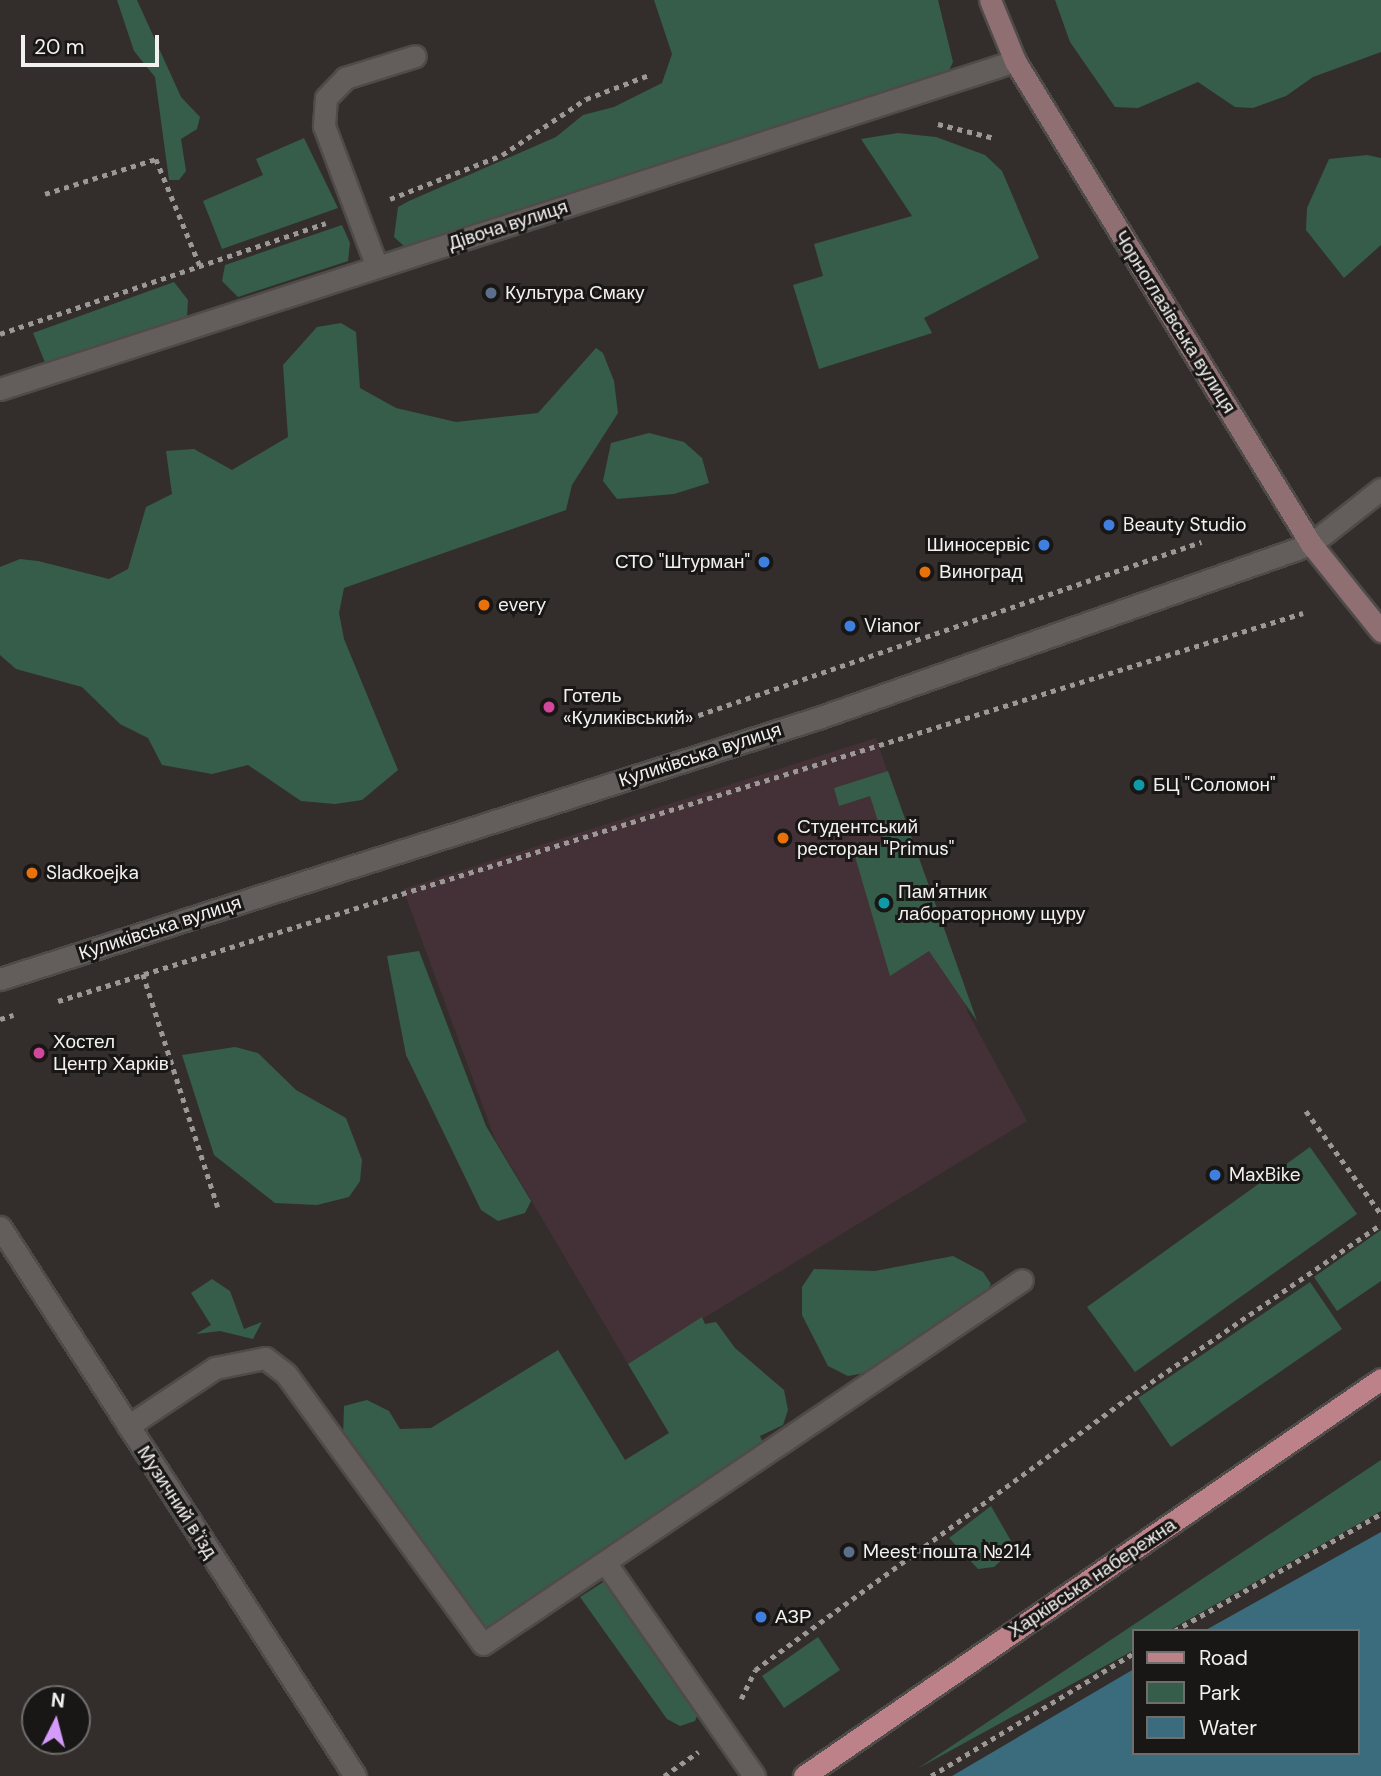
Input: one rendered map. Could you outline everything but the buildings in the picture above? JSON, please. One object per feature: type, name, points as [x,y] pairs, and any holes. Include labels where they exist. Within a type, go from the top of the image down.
[{"type":"main road","name":"Харківська набережна","points":[[804,1776],[1381,1379]]},
{"type":"street","name":"Чорноглазівська вулиця","points":[[990,0],[1015,61],[1311,544],[1381,631]]},
{"type":"street","points":[[377,267],[324,126],[326,98],[345,78],[415,56]]},
{"type":"street","name":"Дівоча вулиця","points":[[0,389],[1015,61]]},
{"type":"street","name":"Куликівська вулиця","points":[[0,979],[818,718],[1311,544],[1381,489]]},
{"type":"street","name":"Музичний в'їзд","points":[[0,1227],[355,1776]]},
{"type":"street","points":[[128,1426],[215,1368],[265,1359],[286,1374],[483,1644],[607,1565],[1022,1280]]},
{"type":"street","points":[[607,1565],[754,1776]]},
{"type":"path","points":[[45,194],[156,159],[200,266]]},
{"type":"path","points":[[52,1002],[1303,613]]},
{"type":"path","points":[[144,974],[218,1207]]},
{"type":"path","points":[[0,1019],[26,1011]]},
{"type":"path","points":[[1306,1111],[1381,1214]]},
{"type":"path","points":[[664,1776],[725,1733],[755,1670],[1134,1394],[1381,1224]]},
{"type":"path","points":[[1178,1629],[1381,1514]]},
{"type":"path","points":[[930,1776],[1132,1654]]},
{"type":"shaded area","points":[[876,738],[968,1013],[1027,1121],[628,1364],[495,1139],[403,889]]},
{"type":"green space","points":[[117,0],[137,0],[181,97],[200,117],[197,129],[181,139],[186,171],[179,180],[169,180],[155,77],[134,51]]},
{"type":"green space","points":[[654,0],[938,0],[953,62],[948,72],[555,200],[404,246],[394,237],[398,207],[556,137],[583,115],[614,107],[662,83],[672,54]]},
{"type":"green space","points":[[1055,0],[1381,0],[1381,52],[1313,77],[1286,96],[1253,108],[1235,107],[1198,82],[1138,108],[1115,107],[1070,42]]},
{"type":"green space","points":[[898,133],[936,137],[985,155],[1002,171],[1039,258],[924,318],[932,333],[819,369],[793,285],[823,276],[814,244],[912,216],[861,139]]},
{"type":"green space","points":[[304,138],[338,208],[222,249],[203,201],[263,175],[256,159]]},
{"type":"green space","points":[[1367,155],[1381,158],[1381,245],[1344,278],[1306,230],[1307,208],[1329,159]]},
{"type":"green space","points":[[342,225],[350,243],[348,261],[238,297],[222,281],[225,265]]},
{"type":"green space","points":[[174,282],[188,300],[187,317],[46,365],[33,333]]},
{"type":"green space","points":[[341,323],[356,332],[360,388],[396,408],[456,422],[538,413],[596,348],[603,353],[614,381],[618,413],[572,485],[566,510],[344,588],[339,613],[344,639],[398,770],[362,800],[335,804],[301,801],[248,765],[212,774],[162,765],[148,738],[120,724],[82,687],[16,669],[0,655],[0,567],[20,559],[109,579],[128,569],[146,507],[172,494],[166,451],[194,449],[232,470],[288,437],[283,365],[317,327]]},
{"type":"green space","points":[[649,433],[684,442],[702,458],[709,483],[674,494],[617,499],[603,481],[611,443]]},
{"type":"green space","points":[[888,771],[977,1021],[929,951],[890,976],[854,853],[885,843],[870,796],[839,806],[834,788]]},
{"type":"green space","points":[[419,951],[486,1126],[531,1201],[525,1213],[498,1221],[481,1210],[406,1055],[387,956]]},
{"type":"green space","points":[[235,1047],[258,1053],[296,1090],[346,1118],[362,1160],[360,1181],[349,1197],[317,1205],[275,1203],[214,1155],[182,1055]]},
{"type":"green space","points":[[1310,1147],[1357,1214],[1135,1372],[1087,1307]]},
{"type":"green space","points":[[1381,1230],[1381,1281],[1337,1311],[1314,1277]]},
{"type":"green space","points":[[953,1256],[983,1272],[991,1284],[981,1299],[870,1372],[848,1376],[828,1366],[802,1315],[802,1287],[814,1269],[875,1271]]},
{"type":"green space","points":[[212,1279],[230,1291],[244,1329],[262,1322],[253,1339],[220,1331],[196,1334],[211,1325],[191,1293]]},
{"type":"green space","points":[[1310,1282],[1342,1329],[1171,1447],[1138,1398]]},
{"type":"green space","points":[[702,1317],[705,1324],[716,1322],[735,1348],[784,1390],[788,1410],[783,1425],[760,1436],[763,1443],[487,1629],[476,1613],[467,1611],[343,1438],[344,1406],[367,1400],[389,1411],[400,1429],[431,1428],[558,1350],[625,1460],[669,1433],[628,1364]]},
{"type":"green space","points":[[1381,1460],[1381,1511],[1172,1629],[1132,1629],[1132,1651],[917,1769]]},
{"type":"green space","points":[[991,1506],[1015,1548],[994,1567],[978,1569],[949,1538]]},
{"type":"green space","points":[[608,1579],[699,1711],[695,1721],[680,1726],[667,1719],[580,1597]]},
{"type":"green space","points":[[818,1637],[840,1670],[784,1708],[762,1676]]},
{"type":"water","points":[[1381,1532],[1381,1776],[952,1776],[1132,1670],[1132,1755],[1360,1755],[1360,1629],[1208,1629]]},
{"type":"place","name":"Культура Смаку","points":[[491,293]]},
{"type":"place","name":"Beauty Studio","points":[[1109,525]]},
{"type":"place","name":"Шиносервіс","points":[[1044,545]]},
{"type":"place","name":"СТО \"Штурман\"","points":[[764,562]]},
{"type":"place","name":"Виноград","points":[[925,572]]},
{"type":"place","name":"every","points":[[484,605]]},
{"type":"place","name":"Vianor","points":[[850,626]]},
{"type":"place","name":"Готель «Куликівський»","points":[[549,707]]},
{"type":"place","name":"БЦ \"Соломон\"","points":[[1139,785]]},
{"type":"place","name":"Студентський ресторан \"Primus\"","points":[[783,838]]},
{"type":"place","name":"Sladkoejka","points":[[32,873]]},
{"type":"place","name":"Пам'ятник лабораторному щуру","points":[[884,903]]},
{"type":"place","name":"Хостел Центр Харків","points":[[39,1053]]},
{"type":"place","name":"MaxBike","points":[[1215,1175]]},
{"type":"place","name":"Meest пошта №214","points":[[849,1552]]},
{"type":"place","name":"АЗР","points":[[761,1617]]}]
